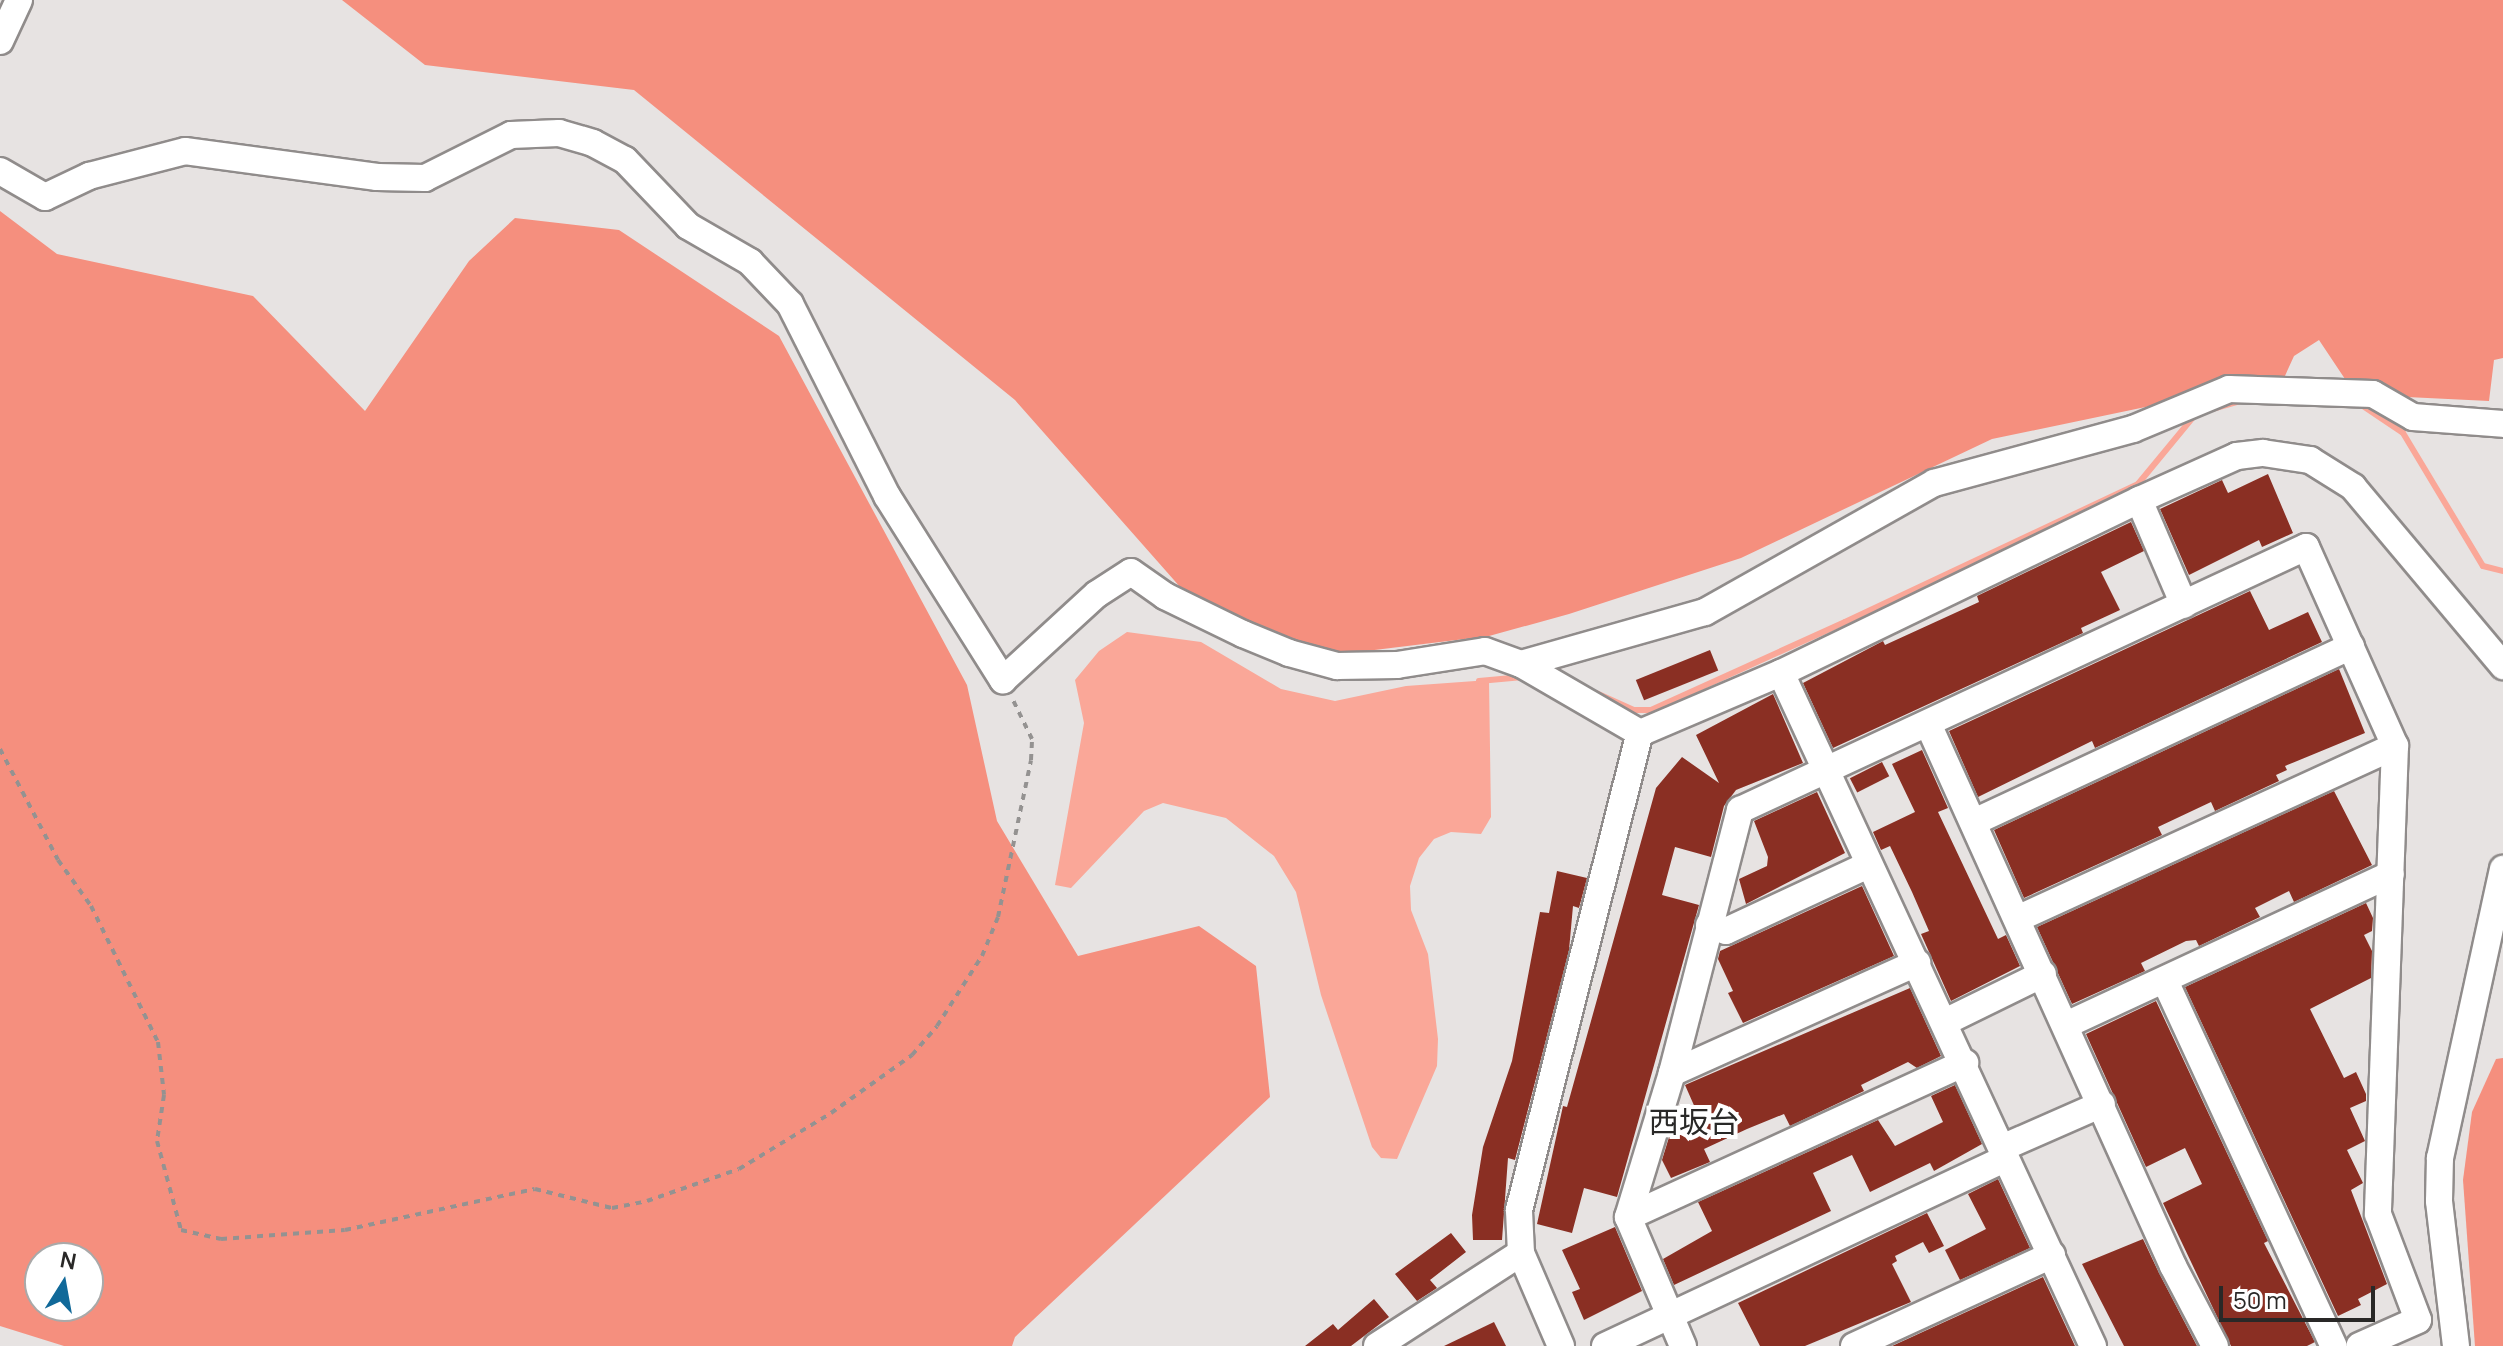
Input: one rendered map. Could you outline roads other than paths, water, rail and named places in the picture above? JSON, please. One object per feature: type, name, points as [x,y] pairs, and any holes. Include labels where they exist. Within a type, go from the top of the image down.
[{"type":"street","points":[[0,41],[19,0]]},
{"type":"street","points":[[0,171],[45,197],[89,176],[185,151],[377,177],[425,178],[511,135],[559,133],[593,143],[625,160],[688,226],[750,262],[790,304],[887,496],[1003,680],[1097,594],[1131,572],[1165,596],[1243,634],[1337,666],[1397,665],[1485,651],[1521,664],[1640,733]]},
{"type":"street","points":[[1521,664],[1705,612],[1934,483],[2133,429],[2229,389],[2373,394],[2413,417],[2503,424]]},
{"type":"street","points":[[1640,733],[1781,673],[2139,500],[2237,456],[2263,453],[2310,460],[2353,487],[2503,666]]},
{"type":"street","points":[[2139,500],[2184,605]]},
{"type":"street","points":[[1683,1346],[1668,1318],[1628,1217],[1672,1073],[1740,810],[1823,770],[1929,726],[2306,547],[2395,746],[2378,1214],[2418,1320],[2359,1346]]},
{"type":"street","points":[[1974,822],[2351,646]]},
{"type":"street","points":[[1781,673],[1823,770],[1965,1063],[2003,1154],[2093,1346]]},
{"type":"street","points":[[1929,726],[2215,1346]]},
{"type":"street","points":[[1561,1346],[1521,1253],[1519,1210],[1640,733]]},
{"type":"street","points":[[2017,919],[2395,746]]},
{"type":"street","points":[[1709,925],[1726,931],[1868,865]]},
{"type":"street","points":[[2456,1346],[2439,1168],[2503,869]]},
{"type":"street","points":[[2066,1025],[2391,874]]},
{"type":"street","points":[[1672,1073],[1917,963]]},
{"type":"street","points":[[1945,1022],[2043,974]]},
{"type":"street","points":[[2165,981],[2334,1346]]},
{"type":"street","points":[[1628,1217],[1965,1063]]},
{"type":"street","points":[[1605,1346],[1668,1318],[2102,1104]]},
{"type":"street","points":[[1377,1346],[1521,1253]]},
{"type":"street","points":[[1854,1346],[2052,1255]]},
{"type":"waterway","points":[[2212,409],[2240,401]]},
{"type":"waterway","points":[[2363,406],[2403,433],[2483,566],[2503,571]]},
{"type":"waterway","points":[[1596,693],[1634,710],[1651,710],[1845,622],[2138,484],[2194,416]]},
{"type":"waterway","points":[[1479,681],[1523,677]]},
{"type":"district","name":"西坂台","points":[[1694,1122]]}]
